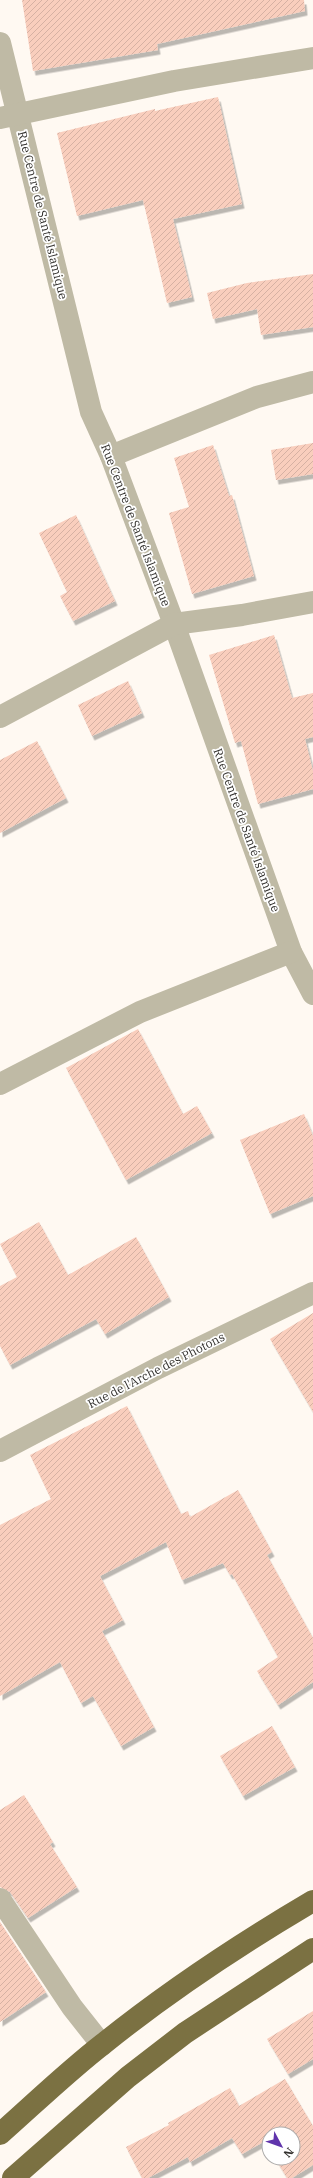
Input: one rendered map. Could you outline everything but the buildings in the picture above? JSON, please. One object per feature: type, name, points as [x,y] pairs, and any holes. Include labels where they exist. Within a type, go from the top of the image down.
[{"type":"highway","points":[[0,2134],[102,2045],[161,1999],[231,1952],[313,1901]]},
{"type":"highway","points":[[13,2178],[128,2077],[185,2033],[313,1949]]},
{"type":"street","name":"Rue Centre de Santé Islamique","points":[[0,43],[9,115],[91,412],[111,456],[174,624],[291,952],[313,994]]},
{"type":"street","points":[[9,115],[174,81],[313,58]]},
{"type":"street","points":[[111,456],[257,397],[313,382]]},
{"type":"street","points":[[0,717],[174,624],[242,615],[313,602]]},
{"type":"street","points":[[0,1084],[140,1012],[291,952]]},
{"type":"street","name":"Rue de l'Arche des Photons","points":[[0,1451],[158,1368],[313,1293]]},
{"type":"street","points":[[0,1899],[72,2008],[102,2045]]}]
